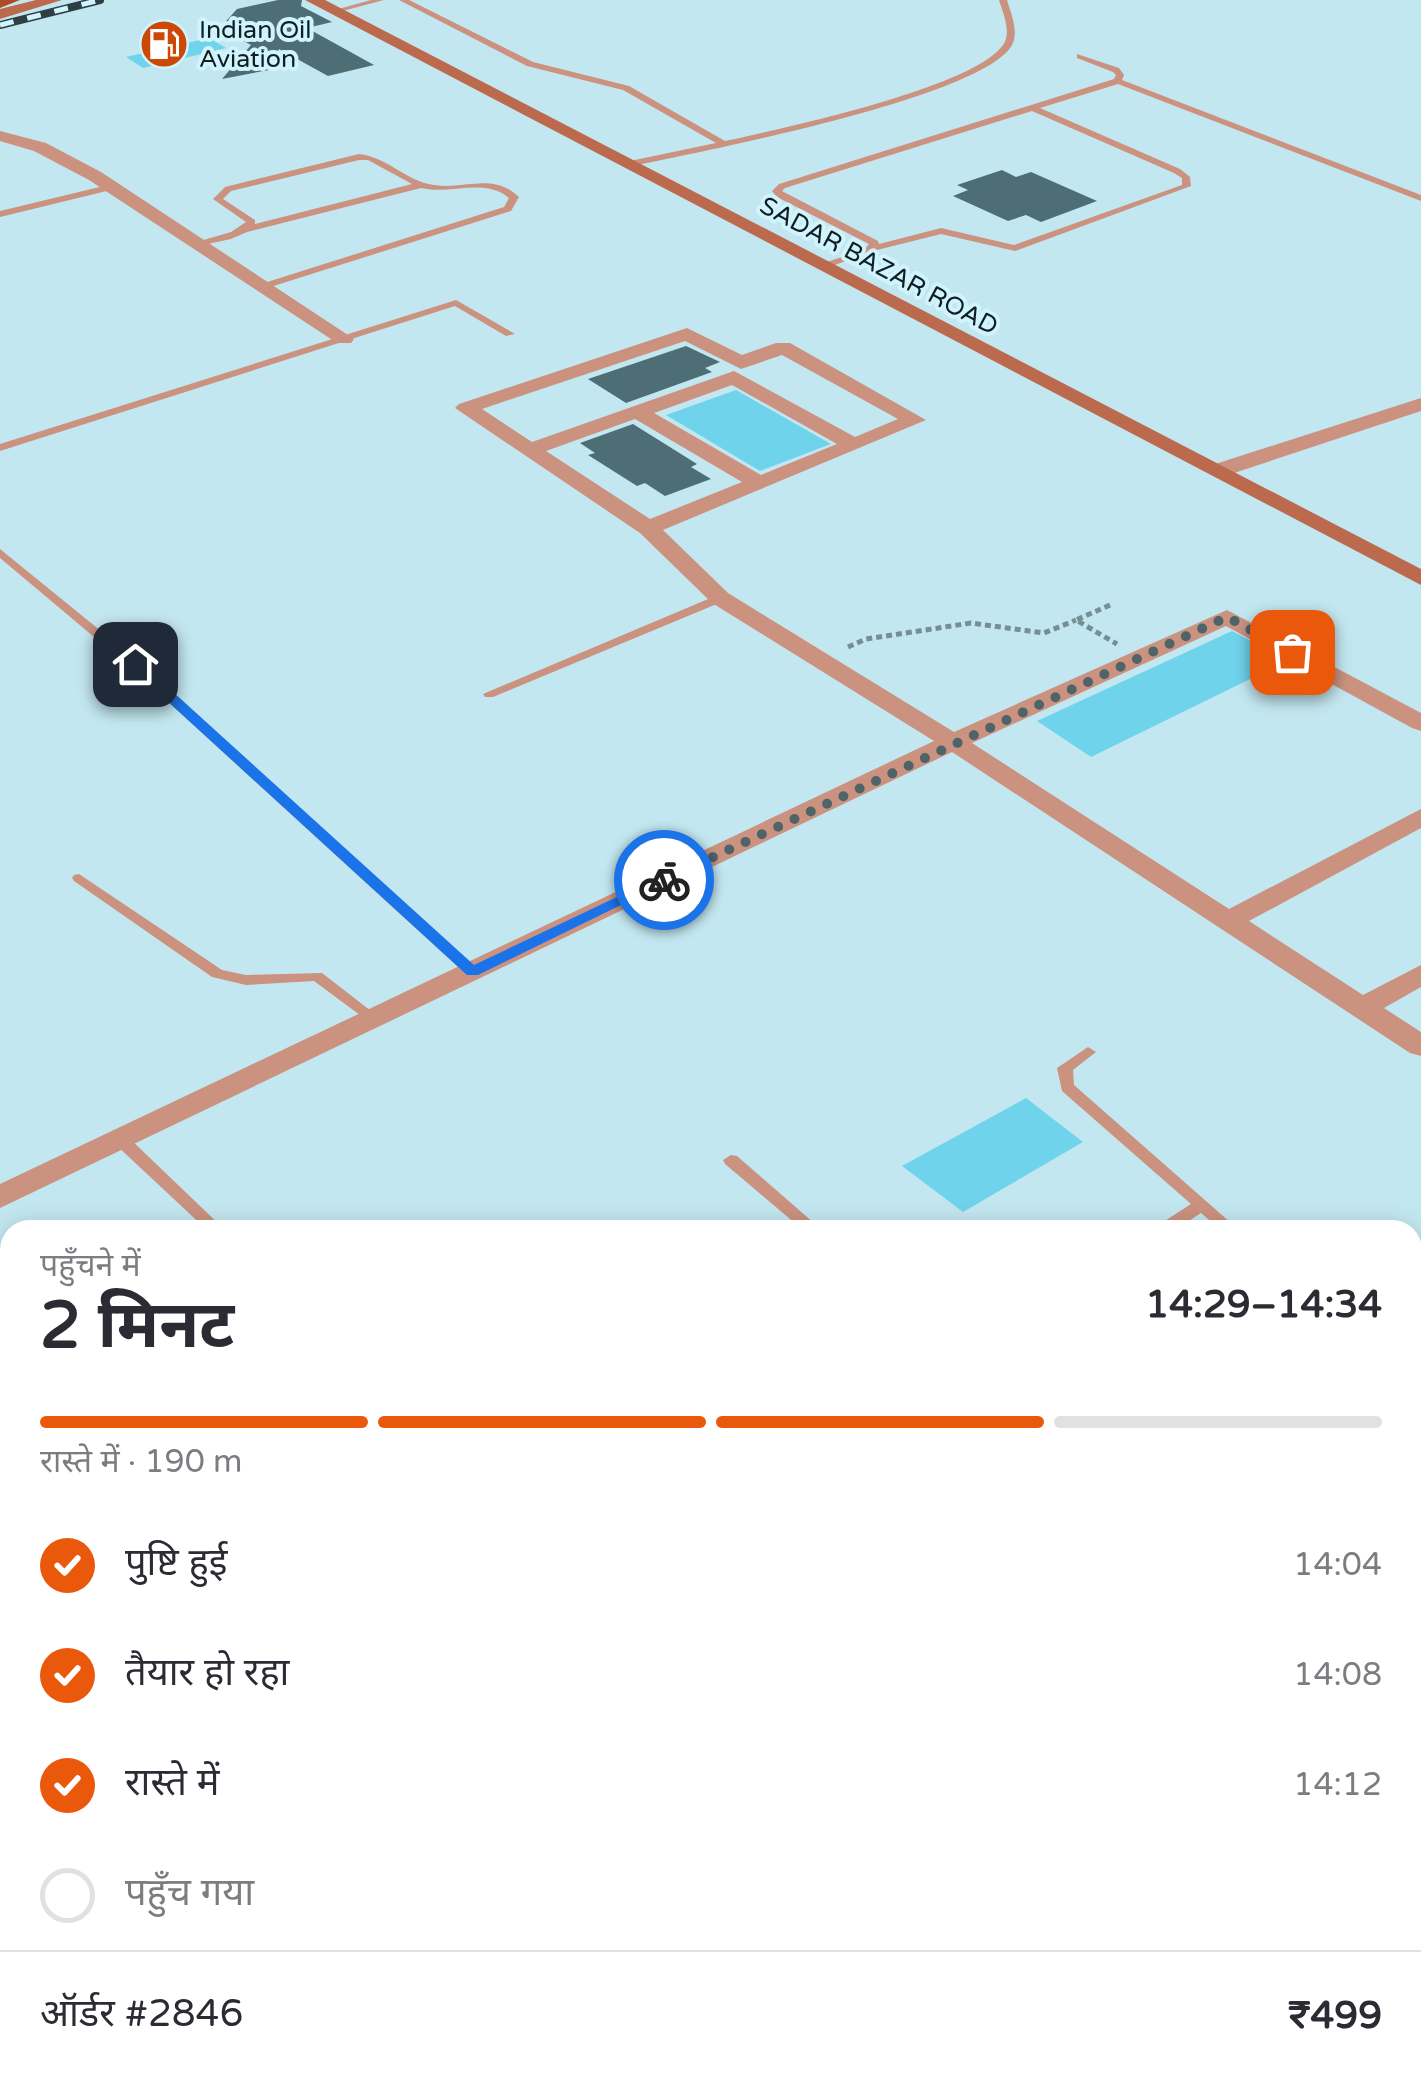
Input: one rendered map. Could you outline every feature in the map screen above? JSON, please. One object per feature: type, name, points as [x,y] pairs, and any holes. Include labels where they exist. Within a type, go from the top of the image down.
[{"type":"main road","points":[[0,3],[12,0]]},
{"type":"street","points":[[0,14],[54,0]]},
{"type":"street","name":"SADAR BAZAR ROAD","points":[[314,0],[1419,574]]},
{"type":"street","points":[[4,140],[40,147],[112,187],[344,339]]},
{"type":"street","points":[[854,445],[688,334],[466,408],[648,528],[720,598],[953,742],[1421,1046]]},
{"type":"street","points":[[528,450],[638,412],[783,347],[915,420],[648,528]]},
{"type":"street","points":[[1217,471],[1421,404]]},
{"type":"street","points":[[638,412],[759,484]]},
{"type":"street","points":[[0,1197],[953,742],[1227,617],[1421,724]]},
{"type":"street","points":[[1228,921],[1421,817]]},
{"type":"street","points":[[1363,1008],[1421,974]]},
{"type":"lane","points":[[335,12],[380,0]]},
{"type":"lane","points":[[403,0],[530,64],[626,88],[725,144]]},
{"type":"lane","points":[[628,164],[874,106],[978,67],[1000,55],[1009,43],[1003,0]]},
{"type":"lane","points":[[1080,56],[1116,70],[1118,80]]},
{"type":"lane","points":[[874,248],[870,239],[790,201],[778,191],[793,182],[1118,80],[1421,198]]},
{"type":"lane","points":[[824,266],[874,248],[941,232],[1015,248],[1186,186],[1186,176],[1033,108]]},
{"type":"lane","points":[[247,229],[252,222],[218,199],[220,195],[344,159],[370,158],[421,185],[442,189],[498,186],[514,198],[508,209],[264,286]]},
{"type":"lane","points":[[198,243],[421,185]]},
{"type":"lane","points":[[0,214],[112,187]]},
{"type":"lane","points":[[0,448],[456,303],[510,334]]},
{"type":"lane","points":[[0,552],[135,664],[472,972]]},
{"type":"lane","points":[[488,694],[720,598]]},
{"type":"lane","points":[[79,878],[217,974],[246,980],[317,976],[373,1018]]},
{"type":"lane","points":[[1088,1052],[1065,1068],[1068,1088],[1218,1220]]},
{"type":"lane","points":[[121,1140],[205,1220]]},
{"type":"lane","points":[[731,1160],[802,1220]]},
{"type":"lane","points":[[1178,1220],[1201,1205]]},
{"type":"path","points":[[820,658],[866,640],[971,622],[1044,633],[1110,605]]},
{"type":"path","points":[[1076,620],[1139,657]]},
{"type":"shaded area","points":[[209,38],[226,48],[143,68],[126,57]]},
{"type":"shaded area","points":[[736,390],[831,444],[760,471],[666,415]]},
{"type":"shaded area","points":[[1232,631],[1289,660],[1091,757],[1037,721]]},
{"type":"shaded area","points":[[1026,1098],[1083,1142],[963,1212],[902,1166]]},
{"type":"building","points":[[278,0],[302,0],[301,6],[332,22],[307,28],[374,65],[328,76],[279,49],[269,70],[222,79],[251,45],[220,28],[237,9]]},
{"type":"building","points":[[1002,170],[1016,177],[1031,172],[1097,201],[1041,222],[1026,215],[1008,221],[953,196],[968,190],[957,185]]},
{"type":"building","points":[[686,346],[720,362],[705,368],[712,372],[626,403],[588,379]]},
{"type":"building","points":[[633,424],[697,464],[691,467],[711,479],[665,496],[645,483],[637,486],[588,455],[595,453],[580,443]]},
{"type":"railway","points":[[0,25],[100,0]]},
{"type":"way so far","points":[[664,880],[1227,617],[1292,652]]},
{"type":"place","name":"Indian Oil Aviation","points":[[164,44]]},
{"type":"route","points":[[135,664],[472,972],[664,880]]}]
